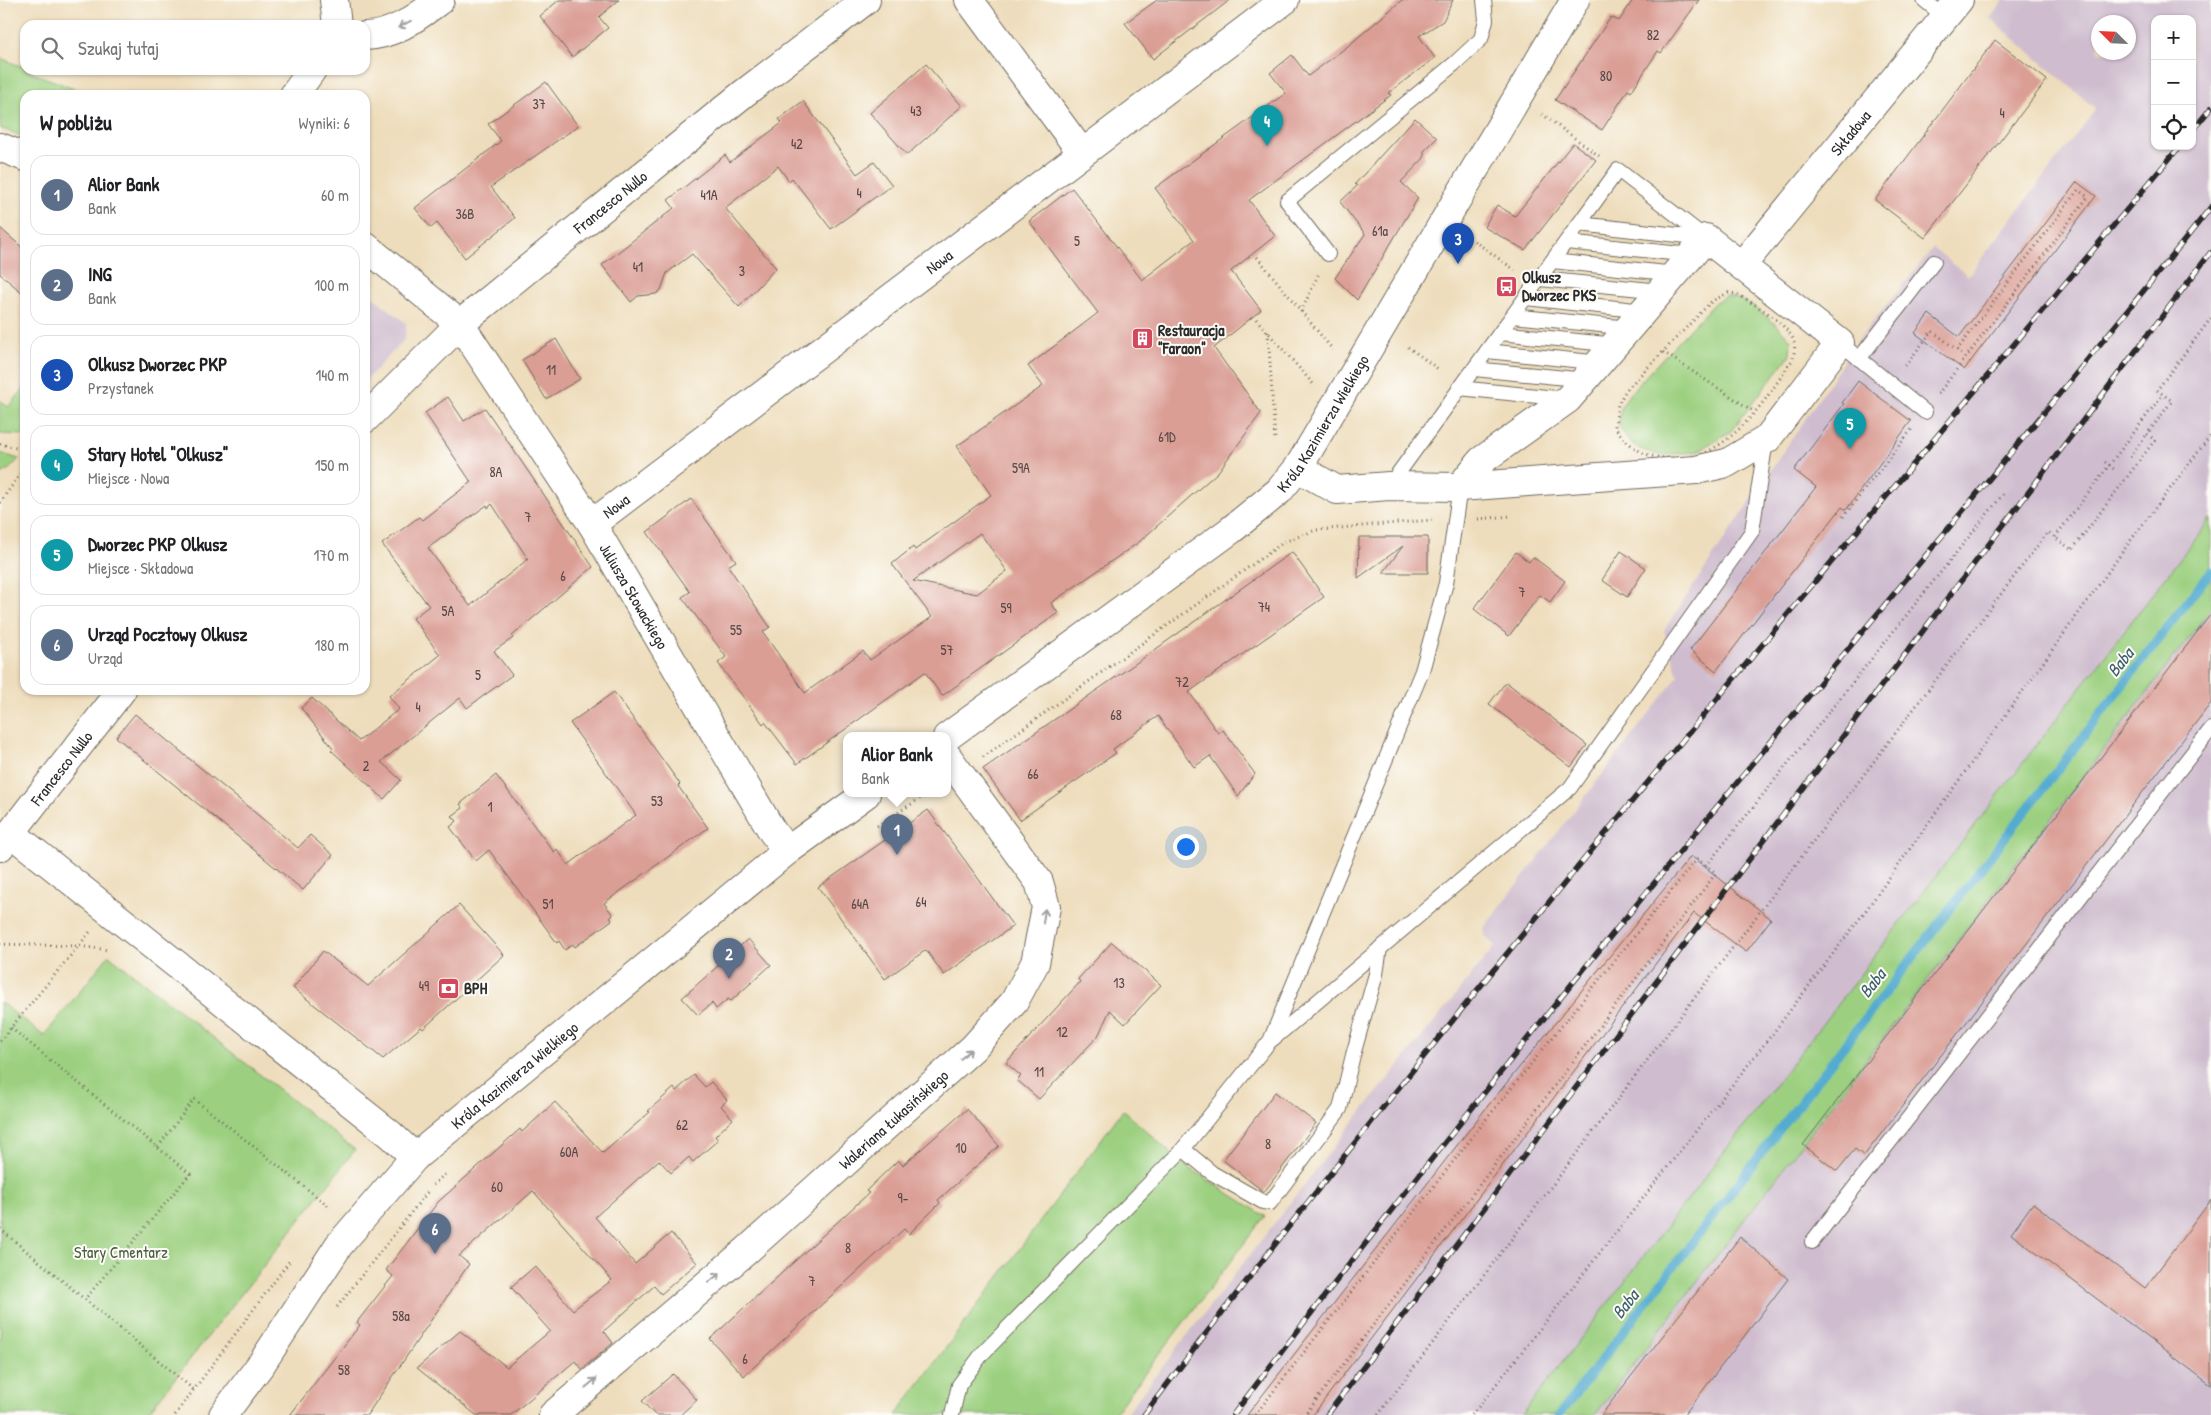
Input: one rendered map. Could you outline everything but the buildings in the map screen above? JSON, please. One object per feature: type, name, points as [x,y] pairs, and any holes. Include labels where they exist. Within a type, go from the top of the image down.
[{"type":"street","points":[[334,0],[336,20]]},
{"type":"street","points":[[370,36],[380,36],[408,24],[440,0]]},
{"type":"street","name":"Francesco Nullo","points":[[370,414],[460,324],[743,94],[866,0]]},
{"type":"street","points":[[969,0],[1082,153]]},
{"type":"street","name":"Nowa","points":[[592,524],[1285,0]]},
{"type":"street","name":"Króla Kazimierza Wielkiego","points":[[951,734],[1231,530],[1279,491],[1298,468],[1575,0]]},
{"type":"street","name":"Składowa","points":[[1742,265],[1943,6]]},
{"type":"street","points":[[298,90],[308,75]]},
{"type":"street","points":[[0,147],[20,155]]},
{"type":"street","name":"Juliusza Słowackiego","points":[[370,250],[460,324],[592,524],[772,831],[787,851]]},
{"type":"street","points":[[1298,468],[1337,490],[1389,486],[1460,487],[1696,470],[1727,463],[1766,439],[1849,351],[1742,265],[1646,309],[1568,399],[1481,461],[1460,487]]},
{"type":"street","name":"Francesco Nullo","points":[[6,840],[118,695]]},
{"type":"street","name":"Waleriana Łukasińskiego","points":[[553,1415],[745,1252],[973,1048],[1014,1002],[1035,962],[1046,907],[1039,882],[951,761]]},
{"type":"street","name":"Króla Kazimierza Wielkiego","points":[[223,1415],[262,1363],[339,1245],[415,1158],[787,851],[862,797]]},
{"type":"street","points":[[6,840],[108,911],[390,1134],[415,1158]]},
{"type":"lane","points":[[1328,254],[1287,201],[1454,64],[1481,39],[1486,20],[1484,0]]},
{"type":"lane","points":[[1389,486],[1618,170],[1646,309]]},
{"type":"lane","points":[[1579,224],[1646,309]]},
{"type":"lane","points":[[1566,242],[1646,309]]},
{"type":"lane","points":[[1552,261],[1646,309]]},
{"type":"lane","points":[[1925,412],[1849,351],[1934,262]]},
{"type":"lane","points":[[1540,279],[1646,309]]},
{"type":"lane","points":[[1526,298],[1646,309]]},
{"type":"lane","points":[[1513,316],[1646,309]]},
{"type":"lane","points":[[1500,334],[1646,309]]},
{"type":"lane","points":[[1487,351],[1646,309]]},
{"type":"lane","points":[[1474,369],[1646,309]]},
{"type":"lane","points":[[1460,388],[1568,399]]},
{"type":"lane","points":[[952,1415],[959,1385],[982,1354],[1183,1149],[1270,1041],[1570,788],[1752,531],[1766,439]]},
{"type":"lane","points":[[1270,1041],[1422,671],[1446,583],[1460,487]]},
{"type":"lane","points":[[1812,1242],[2211,729]]},
{"type":"lane","points":[[1183,1149],[1212,1173],[1263,1202],[1270,1203],[1340,1109],[1352,1055],[1376,974],[1380,948]]},
{"type":"path","points":[[1540,113],[1602,158]]},
{"type":"path","points":[[1843,517],[2088,197],[2078,190],[1957,350]]},
{"type":"path","points":[[1474,241],[1515,270]]},
{"type":"path","points":[[1302,312],[1328,254]]},
{"type":"path","points":[[1257,257],[1338,356]]},
{"type":"path","points":[[1728,293],[1737,294],[1781,325],[1794,340],[1795,349],[1793,359],[1754,412],[1733,435],[1699,456],[1658,458],[1639,452],[1626,442],[1615,427],[1618,404],[1626,390],[1663,352],[1712,302],[1728,293]]},
{"type":"path","points":[[1256,318],[1316,387]]},
{"type":"path","points":[[2130,457],[2172,401],[2157,390],[2211,318]]},
{"type":"path","points":[[1907,363],[1932,331],[1960,353]]},
{"type":"path","points":[[1268,332],[1275,440]]},
{"type":"path","points":[[1408,348],[1438,369]]},
{"type":"path","points":[[1663,352],[1754,412]]},
{"type":"path","points":[[2055,537],[2163,394]]},
{"type":"path","points":[[1378,1415],[2048,532],[2072,550],[2155,440],[2147,434]]},
{"type":"path","points":[[1472,1415],[1764,1045],[1864,913],[2131,540],[2211,435]]},
{"type":"path","points":[[0,444],[20,449]]},
{"type":"path","points":[[2104,462],[2114,469]]},
{"type":"path","points":[[0,504],[20,474]]},
{"type":"path","points":[[1706,866],[2004,492]]},
{"type":"path","points":[[981,758],[1284,542],[1316,530],[1435,520]]},
{"type":"path","points":[[872,829],[922,797]]},
{"type":"path","points":[[1255,1415],[1414,1210],[1612,962],[1697,859],[1716,873],[1305,1415]]},
{"type":"path","points":[[0,1042],[108,911]]},
{"type":"path","points":[[0,944],[78,946]]},
{"type":"path","points":[[11,1028],[190,1174],[85,1299]]},
{"type":"path","points":[[158,1147],[194,1099],[331,1208]]},
{"type":"path","points":[[332,1314],[355,1282],[433,1186],[454,1166]]},
{"type":"path","points":[[0,1229],[194,1390]]},
{"type":"shaded area","points":[[2004,0],[2211,0],[2211,518],[1522,1415],[1125,1415],[1350,1126],[1495,946],[1485,936],[1484,928],[1678,676],[1664,630],[1858,340],[1933,248],[1968,276],[2096,109],[1990,18]]},
{"type":"shaded area","points":[[370,295],[406,323],[405,339],[370,376]]},
{"type":"shaded area","points":[[2211,609],[2211,1415],[1595,1415]]},
{"type":"green space","points":[[0,58],[20,66],[20,75],[38,75],[77,90],[20,90],[20,135],[0,128]]},
{"type":"green space","points":[[1726,296],[1753,306],[1777,326],[1791,340],[1790,355],[1731,431],[1696,452],[1658,455],[1640,449],[1629,441],[1619,427],[1621,407],[1630,393],[1715,302]]},
{"type":"green space","points":[[20,394],[20,435],[0,434],[0,400],[8,407]]},
{"type":"green space","points":[[0,453],[19,459],[8,470],[0,474]]},
{"type":"green space","points":[[2211,518],[2211,609],[1595,1415],[1522,1415]]},
{"type":"green space","name":"Stary Cmentarz","points":[[109,955],[355,1150],[146,1415],[0,1415],[0,1002],[44,1036]]},
{"type":"green space","points":[[1123,1110],[1183,1164],[1265,1216],[1113,1415],[896,1415]]},
{"type":"waterway","name":"Baba","points":[[1559,1415],[2211,571]]},
{"type":"railway","points":[[2196,126],[2211,108]]},
{"type":"railway","points":[[1144,1415],[1268,1253],[1524,933],[1654,774],[2177,150]]},
{"type":"railway","points":[[1233,1415],[1551,1009],[2075,376],[2211,207]]},
{"type":"railway","points":[[1327,1415],[2211,252]]},
{"type":"place","name":"Stary Hotel \"Olkusz\"","points":[[1267,146]]},
{"type":"place","name":"Olkusz Dworzec PKP","points":[[1458,264]]},
{"type":"place","name":"Olkusz Dworzec PKS","points":[[1506,286]]},
{"type":"place","name":"Restauracja \"Faraon\"","points":[[1142,339]]},
{"type":"place","name":"Dworzec PKP Olkusz","points":[[1850,449]]},
{"type":"place","name":"Alior Bank","points":[[897,855]]},
{"type":"place","name":"ING","points":[[729,979]]},
{"type":"place","name":"BPH","points":[[448,988]]},
{"type":"place","name":"Urząd Pocztowy Olkusz","points":[[435,1254]]}]
